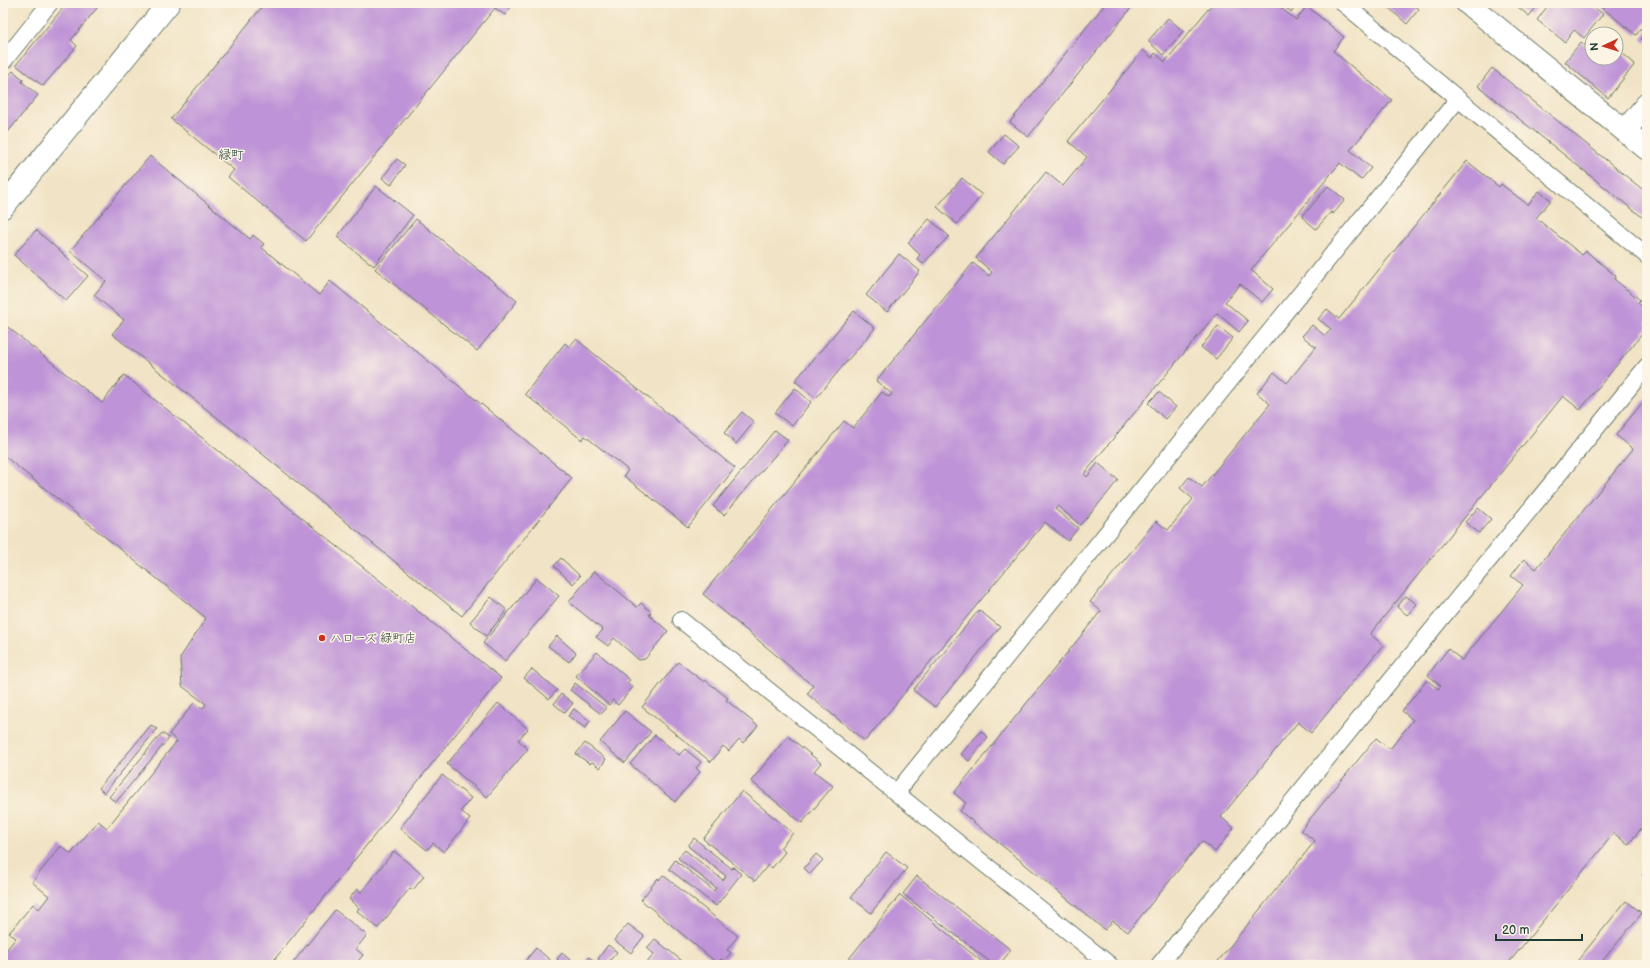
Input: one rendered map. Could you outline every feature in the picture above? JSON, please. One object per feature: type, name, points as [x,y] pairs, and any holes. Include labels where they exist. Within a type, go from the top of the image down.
[{"type":"street","points":[[3,207],[169,3]]},
{"type":"street","points":[[1467,3],[1647,149]]},
{"type":"street","points":[[1625,131],[1647,104]]},
{"type":"lane","points":[[3,62],[50,3]]},
{"type":"lane","points":[[1343,3],[1647,256]]},
{"type":"lane","points":[[896,793],[1458,99]]},
{"type":"lane","points":[[1159,965],[1647,366]]},
{"type":"lane","points":[[680,620],[1110,965]]},
{"type":"building","points":[[67,3],[101,3],[71,40],[77,46],[43,86],[16,65]]},
{"type":"building","points":[[265,3],[514,3],[505,15],[495,8],[306,241],[228,177],[234,170],[171,119]]},
{"type":"building","points":[[1106,3],[1135,3],[1028,137],[1010,122]]},
{"type":"building","points":[[1213,3],[1275,3],[1296,20],[1307,6],[1344,37],[1333,51],[1392,100],[1350,150],[1371,168],[1361,180],[1340,163],[1251,270],[1273,289],[1262,302],[1240,284],[1225,302],[1248,321],[1239,332],[1217,313],[1084,474],[1087,477],[1098,463],[1118,480],[1107,494],[1080,525],[1058,506],[1055,509],[1078,528],[1068,541],[1045,522],[865,741],[807,694],[813,686],[703,594],[844,421],[853,428],[882,392],[889,397],[892,394],[876,381],[973,263],[989,276],[992,272],[976,258],[1046,172],[1063,186],[1087,157],[1068,141],[1143,50],[1152,58],[1155,53],[1165,62]]},
{"type":"building","points":[[1280,3],[1299,3],[1291,12]]},
{"type":"building","points":[[1391,3],[1412,3],[1419,9],[1407,24],[1388,7]]},
{"type":"building","points":[[1513,3],[1540,3],[1529,16]]},
{"type":"building","points":[[1550,3],[1588,3],[1603,14],[1594,26],[1584,26],[1584,38],[1574,30],[1565,42],[1537,20]]},
{"type":"building","points":[[1596,3],[1647,3],[1647,21],[1636,35]]},
{"type":"building","points":[[1168,18],[1183,31],[1163,55],[1148,41]]},
{"type":"building","points":[[1647,31],[1647,44],[1641,39]]},
{"type":"building","points":[[1581,42],[1584,44],[1584,66],[1624,66],[1624,55],[1635,64],[1608,98],[1565,62]]},
{"type":"building","points":[[1492,68],[1647,193],[1647,221],[1478,86]]},
{"type":"building","points":[[13,71],[23,79],[22,82],[38,95],[3,138],[3,82]]},
{"type":"building","points":[[1004,134],[1019,146],[1003,164],[989,152]]},
{"type":"building","points":[[150,156],[250,239],[253,235],[264,244],[261,247],[319,295],[330,281],[572,478],[462,616],[112,334],[124,320],[94,295],[106,281],[70,251]]},
{"type":"building","points":[[397,159],[405,165],[391,185],[382,178]]},
{"type":"building","points":[[1467,161],[1499,187],[1501,184],[1528,205],[1539,191],[1551,200],[1536,218],[1582,255],[1586,251],[1616,276],[1614,279],[1640,300],[1638,303],[1647,311],[1647,328],[1580,410],[1563,396],[1370,634],[1383,645],[1311,733],[1298,722],[1221,817],[1234,828],[1215,852],[1202,841],[1128,932],[1113,921],[1105,930],[960,811],[966,803],[954,793],[1101,611],[1090,602],[1156,521],[1168,530],[1193,499],[1180,488],[1189,477],[1202,487],[1270,404],[1257,393],[1274,372],[1287,383],[1316,347],[1302,336],[1312,325],[1325,336],[1331,329],[1318,319],[1327,309],[1339,319]]},
{"type":"building","points":[[962,178],[982,195],[957,224],[937,207]]},
{"type":"building","points":[[376,186],[413,215],[374,266],[337,237]]},
{"type":"building","points":[[1328,186],[1345,200],[1333,214],[1331,212],[1316,229],[1302,217]]},
{"type":"building","points":[[416,219],[517,301],[477,351],[375,269]]},
{"type":"building","points":[[929,219],[949,236],[923,264],[917,259],[920,255],[908,243]]},
{"type":"building","points":[[36,230],[88,276],[66,301],[14,255]]},
{"type":"building","points":[[899,254],[920,271],[887,312],[866,295]]},
{"type":"building","points":[[854,311],[875,328],[816,398],[795,381]]},
{"type":"building","name":"ハローズ 緑町店","points":[[4,324],[102,403],[124,375],[501,678],[270,965],[3,965],[3,954],[16,938],[9,933],[33,904],[39,909],[49,896],[32,882],[61,846],[71,854],[98,821],[107,828],[177,741],[169,734],[194,703],[202,709],[206,704],[182,686],[180,658],[206,618],[3,455]]},
{"type":"building","points":[[1218,326],[1233,338],[1216,359],[1201,347]]},
{"type":"building","points":[[576,339],[735,468],[688,527],[624,476],[628,470],[585,436],[582,440],[525,394],[565,343],[569,347]]},
{"type":"building","points":[[795,388],[811,402],[792,426],[775,413]]},
{"type":"building","points":[[1159,392],[1176,407],[1165,419],[1148,403]]},
{"type":"building","points":[[1647,397],[1647,821],[1628,845],[1614,833],[1507,965],[1215,965],[1315,841],[1301,830],[1376,738],[1390,749],[1413,720],[1402,711],[1427,680],[1438,689],[1441,686],[1428,675],[1448,649],[1462,660],[1523,585],[1511,576],[1524,559],[1536,569],[1633,449],[1616,435]]},
{"type":"building","points":[[742,412],[754,422],[736,444],[724,433]]},
{"type":"building","points":[[775,430],[788,440],[724,515],[713,506]]},
{"type":"building","points":[[1478,508],[1491,519],[1479,533],[1465,522]]},
{"type":"building","points":[[561,558],[580,576],[573,584],[554,566]]},
{"type":"building","points":[[594,571],[637,607],[641,603],[651,612],[649,615],[668,631],[645,659],[639,660],[614,638],[608,646],[596,637],[603,630],[569,602]]},
{"type":"building","points":[[537,578],[559,596],[505,661],[483,643]]},
{"type":"building","points":[[1406,596],[1417,604],[1407,615],[1397,607]]},
{"type":"building","points":[[491,597],[507,610],[486,636],[470,622]]},
{"type":"building","points":[[979,610],[1000,627],[935,707],[913,690]]},
{"type":"building","points":[[557,636],[576,653],[569,662],[548,646]]},
{"type":"building","points":[[597,652],[630,680],[627,683],[633,687],[618,705],[613,700],[609,705],[576,676]]},
{"type":"building","points":[[678,662],[728,698],[726,700],[758,726],[743,743],[739,739],[729,751],[723,746],[711,762],[642,707]]},
{"type":"building","points":[[532,669],[557,690],[549,699],[524,678]]},
{"type":"building","points":[[575,683],[607,708],[601,714],[570,690]]},
{"type":"building","points":[[561,694],[573,703],[565,713],[554,704]]},
{"type":"building","points":[[498,703],[528,729],[518,740],[528,749],[487,797],[447,764]]},
{"type":"building","points":[[574,709],[590,721],[585,728],[568,716]]},
{"type":"building","points":[[625,711],[651,732],[625,763],[600,742]]},
{"type":"building","points":[[151,725],[157,729],[104,793],[99,788]]},
{"type":"building","points":[[981,731],[988,737],[969,761],[961,754]]},
{"type":"building","points":[[162,733],[169,738],[116,802],[109,797]]},
{"type":"building","points":[[655,735],[679,755],[685,749],[701,762],[696,768],[700,772],[675,802],[630,764]]},
{"type":"building","points":[[788,736],[821,763],[814,771],[833,786],[802,823],[751,781]]},
{"type":"building","points":[[585,743],[606,759],[600,768],[592,762],[590,764],[576,754]]},
{"type":"building","points":[[442,775],[471,798],[461,811],[470,819],[444,852],[433,843],[427,850],[400,828]]},
{"type":"building","points":[[742,791],[793,833],[780,848],[785,852],[772,868],[768,865],[755,881],[703,839]]},
{"type":"building","points":[[694,838],[732,869],[733,867],[741,874],[716,906],[669,869],[675,860],[714,891],[716,888],[678,858],[685,850],[723,880],[726,876],[688,846]]},
{"type":"building","points":[[394,851],[424,876],[413,890],[410,888],[378,928],[357,911],[359,908],[349,899],[357,889],[361,892]]},
{"type":"building","points":[[886,852],[907,868],[871,913],[851,897]]},
{"type":"building","points":[[816,854],[823,860],[810,874],[804,868]]},
{"type":"building","points":[[1647,869],[1647,880],[1642,875]]},
{"type":"building","points":[[663,875],[738,936],[727,950],[731,953],[724,961],[721,959],[717,963],[641,900],[658,878],[659,880]]},
{"type":"building","points":[[917,876],[1011,950],[999,965],[994,965],[903,894]]},
{"type":"building","points":[[900,895],[986,965],[844,965]]},
{"type":"building","points":[[1626,901],[1642,913],[1599,965],[1574,965]]},
{"type":"building","points":[[335,910],[367,935],[356,949],[363,955],[355,965],[291,965]]},
{"type":"building","points":[[628,924],[644,936],[631,953],[614,940]]},
{"type":"building","points":[[655,939],[687,965],[645,965],[654,954],[647,948]]},
{"type":"building","points":[[608,945],[617,952],[606,965],[598,959]]},
{"type":"building","points":[[536,948],[556,965],[522,965]]},
{"type":"building","points":[[562,953],[576,965],[564,965],[557,959]]},
{"type":"building","points":[[589,957],[599,965],[583,965]]},
{"type":"place","name":"ハローズ 緑町店","points":[[322,638]]},
{"type":"district","name":"緑町","points":[[231,154]]}]
